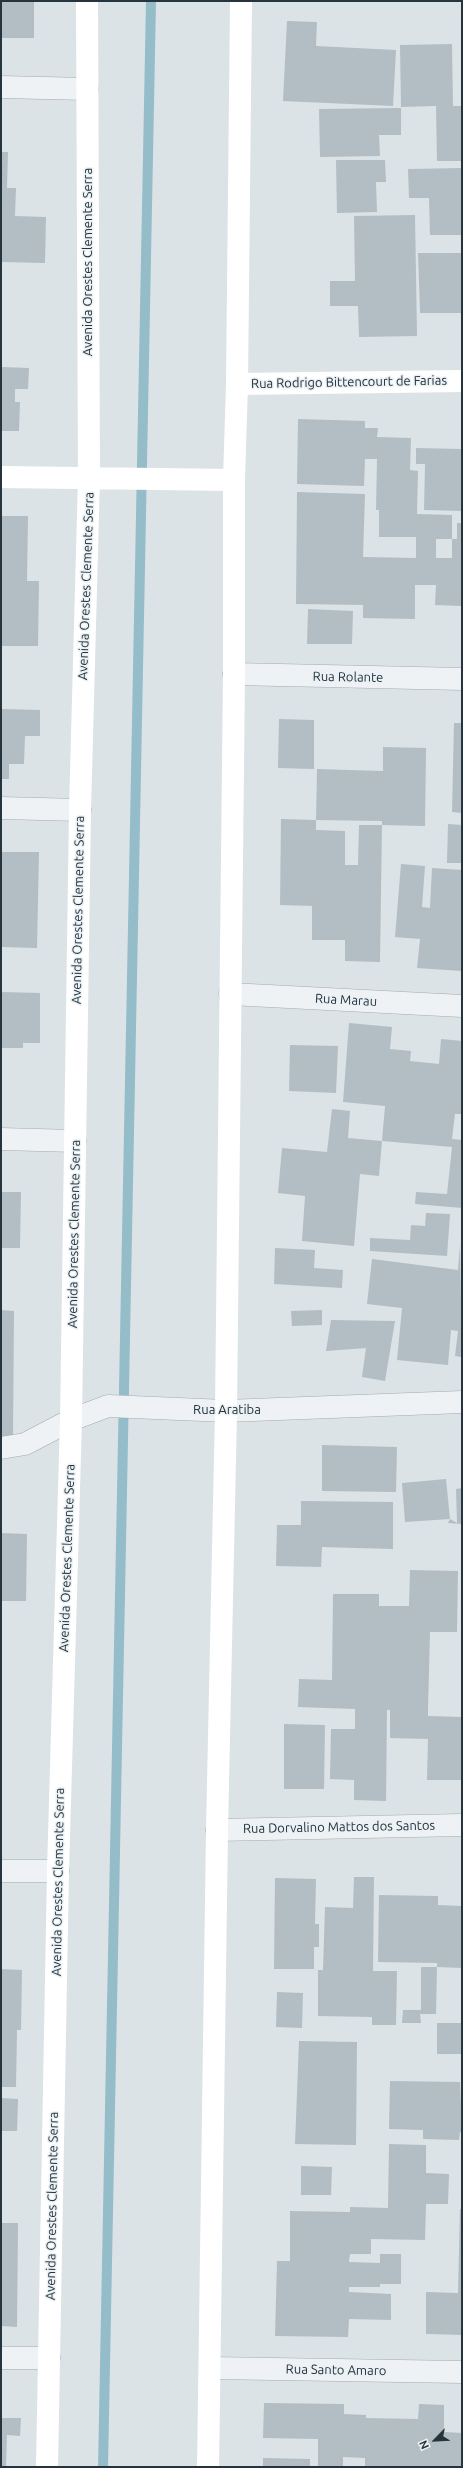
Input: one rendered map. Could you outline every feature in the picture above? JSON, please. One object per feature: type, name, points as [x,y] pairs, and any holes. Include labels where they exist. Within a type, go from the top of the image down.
[{"type":"main road","name":"Avenida Orestes Clemente Serra","points":[[47,2467],[58,1871],[71,1420],[80,810],[89,478],[87,1]]},
{"type":"main road","points":[[208,2467],[216,1830],[226,1411],[234,674],[234,480],[237,384],[242,1]]},
{"type":"main road","name":"Rua Rodrigo Bittencourt de Farias","points":[[237,384],[462,381]]},
{"type":"main road","points":[[1,477],[234,480]]},
{"type":"street","points":[[1,87],[87,89]]},
{"type":"street","name":"Rua Rolante","points":[[234,674],[462,679]]},
{"type":"street","points":[[1,808],[80,810]]},
{"type":"street","name":"Rua Marau","points":[[230,994],[462,1006]]},
{"type":"street","points":[[1,1139],[75,1140]]},
{"type":"street","name":"Rua Aratiba","points":[[1,1448],[24,1444],[71,1420],[108,1406],[226,1411],[462,1402]]},
{"type":"street","name":"Rua Dorvalino Mattos dos Santos","points":[[216,1830],[462,1825]]},
{"type":"street","points":[[1,1871],[58,1871]]},
{"type":"street","points":[[1,2358],[49,2358]]},
{"type":"street","name":"Rua Santo Amaro","points":[[210,2368],[462,2372]]},
{"type":"building","points":[[1,1],[34,1],[34,38],[1,38]]},
{"type":"building","points":[[287,21],[317,22],[316,46],[396,50],[393,106],[283,101]]},
{"type":"building","points":[[452,44],[453,106],[462,106],[462,161],[437,161],[436,106],[401,107],[400,45]]},
{"type":"building","points":[[401,108],[401,135],[379,135],[380,156],[320,157],[319,109]]},
{"type":"building","points":[[1,152],[8,152],[7,188],[16,188],[15,216],[46,217],[45,263],[1,262]]},
{"type":"building","points":[[336,160],[385,160],[386,182],[376,182],[377,212],[337,213]]},
{"type":"building","points":[[462,168],[462,235],[430,235],[429,198],[409,198],[408,169]]},
{"type":"building","points":[[415,215],[417,336],[359,337],[358,306],[330,306],[330,281],[355,281],[354,216]]},
{"type":"building","points":[[418,253],[461,253],[462,313],[420,313]]},
{"type":"building","points":[[1,367],[29,368],[28,389],[15,389],[15,402],[20,402],[19,431],[1,431]]},
{"type":"building","points":[[298,419],[365,421],[365,428],[378,428],[377,437],[411,438],[410,470],[418,471],[417,514],[452,515],[452,539],[457,539],[457,523],[462,523],[462,606],[435,605],[436,585],[415,585],[415,619],[363,618],[363,605],[296,604],[297,492],[365,494],[363,557],[416,558],[416,537],[379,537],[379,510],[376,510],[377,459],[365,459],[364,486],[297,484]],"holes":[[[436,539],[452,539],[452,558],[436,558]]]},
{"type":"building","points":[[416,448],[462,449],[462,511],[424,510],[425,464],[416,464]]},
{"type":"building","points":[[1,516],[28,516],[27,581],[39,581],[38,646],[1,646]]},
{"type":"building","points":[[308,609],[353,611],[352,644],[307,644]]},
{"type":"building","points":[[1,709],[40,710],[40,736],[25,736],[24,764],[9,764],[9,779],[1,779]]},
{"type":"building","points":[[279,719],[314,720],[314,769],[278,768]]},
{"type":"building","points":[[454,723],[462,723],[462,813],[452,812]]},
{"type":"building","points":[[383,747],[426,748],[425,826],[382,825],[382,821],[316,820],[317,769],[383,771]]},
{"type":"building","points":[[281,819],[316,820],[316,830],[345,831],[345,865],[358,865],[359,825],[382,825],[380,962],[345,961],[345,940],[312,940],[312,906],[280,905]]},
{"type":"building","points":[[448,824],[462,825],[462,863],[447,863]]},
{"type":"building","points":[[1,852],[39,852],[37,948],[1,947]]},
{"type":"building","points":[[401,864],[425,866],[422,907],[430,908],[432,868],[462,870],[462,971],[417,968],[420,939],[395,937]]},
{"type":"building","points":[[1,992],[40,993],[40,1043],[23,1043],[23,1048],[1,1048]]},
{"type":"building","points":[[349,1023],[392,1027],[390,1049],[411,1051],[410,1061],[439,1064],[441,1039],[462,1041],[462,1114],[455,1114],[452,1139],[462,1140],[462,1208],[415,1204],[416,1192],[447,1194],[452,1147],[382,1141],[385,1106],[343,1102]]},
{"type":"building","points":[[290,1045],[338,1046],[336,1093],[289,1091]]},
{"type":"building","points":[[332,1109],[350,1111],[348,1138],[382,1141],[379,1176],[360,1174],[354,1246],[302,1241],[305,1196],[278,1193],[282,1148],[327,1152]]},
{"type":"building","points":[[1,1192],[21,1192],[20,1248],[1,1248]]},
{"type":"building","points":[[426,1213],[450,1214],[447,1256],[370,1251],[370,1238],[410,1240],[411,1225],[425,1226]]},
{"type":"building","points":[[460,1244],[462,1357],[455,1356],[458,1331],[451,1330],[448,1365],[397,1360],[402,1308],[367,1304],[372,1259],[458,1270]]},
{"type":"building","points":[[275,1248],[315,1250],[314,1268],[343,1270],[342,1288],[274,1284]]},
{"type":"building","points":[[1,1310],[14,1311],[13,1437],[1,1437]]},
{"type":"building","points":[[322,1310],[322,1325],[292,1326],[291,1311]]},
{"type":"building","points":[[331,1320],[395,1321],[385,1381],[362,1377],[366,1348],[326,1351]]},
{"type":"building","points":[[322,1445],[397,1447],[396,1492],[322,1491]]},
{"type":"building","points":[[446,1479],[450,1519],[405,1522],[402,1483]]},
{"type":"building","points":[[462,1488],[462,1524],[448,1523],[450,1519],[457,1523],[456,1489]]},
{"type":"building","points":[[301,1501],[393,1502],[393,1549],[322,1547],[321,1567],[276,1566],[277,1525],[301,1525]]},
{"type":"building","points":[[1,1533],[27,1534],[26,1601],[1,1601]]},
{"type":"building","points":[[410,1570],[458,1571],[457,1632],[430,1632],[428,1716],[462,1717],[462,1780],[427,1780],[428,1739],[390,1738],[390,1710],[387,1710],[386,1801],[354,1800],[354,1780],[330,1779],[331,1729],[355,1729],[355,1709],[298,1707],[299,1679],[332,1680],[333,1594],[379,1594],[379,1606],[409,1606]]},
{"type":"building","points":[[284,1724],[325,1725],[324,1789],[284,1789]]},
{"type":"building","points":[[354,1877],[374,1877],[373,1971],[397,1971],[396,2025],[372,2025],[372,2017],[318,2016],[318,1970],[323,1970],[325,1907],[353,1908]]},
{"type":"building","points":[[275,1878],[316,1879],[315,1924],[319,1924],[319,1947],[314,1947],[314,1969],[274,1969]]},
{"type":"building","points":[[379,1895],[438,1896],[438,1905],[462,1906],[462,1968],[437,1967],[437,1963],[378,1962]]},
{"type":"building","points":[[421,1967],[437,1967],[436,2014],[420,2014],[421,2023],[402,2023],[403,2010],[421,2010]]},
{"type":"building","points":[[1,1969],[22,1970],[21,2030],[17,2030],[16,2087],[1,2087]]},
{"type":"building","points":[[277,1992],[303,1993],[302,2028],[276,2027]]},
{"type":"building","points":[[437,2023],[462,2023],[462,2054],[437,2054]]},
{"type":"building","points":[[299,2041],[357,2042],[356,2145],[295,2144]]},
{"type":"building","points":[[390,2081],[460,2082],[462,2132],[460,2132],[459,2140],[423,2139],[423,2130],[389,2129]]},
{"type":"building","points":[[1,2098],[18,2099],[17,2131],[1,2131]]},
{"type":"building","points":[[389,2144],[426,2145],[426,2173],[449,2174],[448,2204],[426,2204],[425,2240],[371,2239],[371,2254],[350,2254],[349,2262],[380,2263],[380,2254],[401,2254],[401,2284],[380,2284],[380,2287],[349,2287],[349,2292],[391,2294],[391,2320],[349,2319],[348,2337],[275,2336],[277,2261],[290,2261],[290,2211],[350,2212],[350,2207],[388,2208]]},
{"type":"building","points":[[301,2166],[332,2167],[331,2195],[301,2195]]},
{"type":"building","points":[[460,2209],[462,2209],[462,2335],[426,2334],[426,2292],[458,2293]]},
{"type":"building","points":[[1,2223],[18,2223],[17,2327],[1,2326]]},
{"type":"building","points":[[264,2403],[344,2404],[344,2414],[366,2415],[366,2418],[418,2419],[419,2404],[444,2405],[444,2432],[462,2433],[462,2467],[365,2467],[365,2458],[343,2457],[343,2467],[318,2467],[318,2439],[263,2438]]},
{"type":"building","points":[[1,2418],[21,2418],[20,2436],[7,2435],[6,2467],[1,2467]]},
{"type":"building","points":[[263,2458],[310,2459],[310,2467],[263,2467]]},
{"type":"waterway","points":[[103,2467],[151,1]]}]
